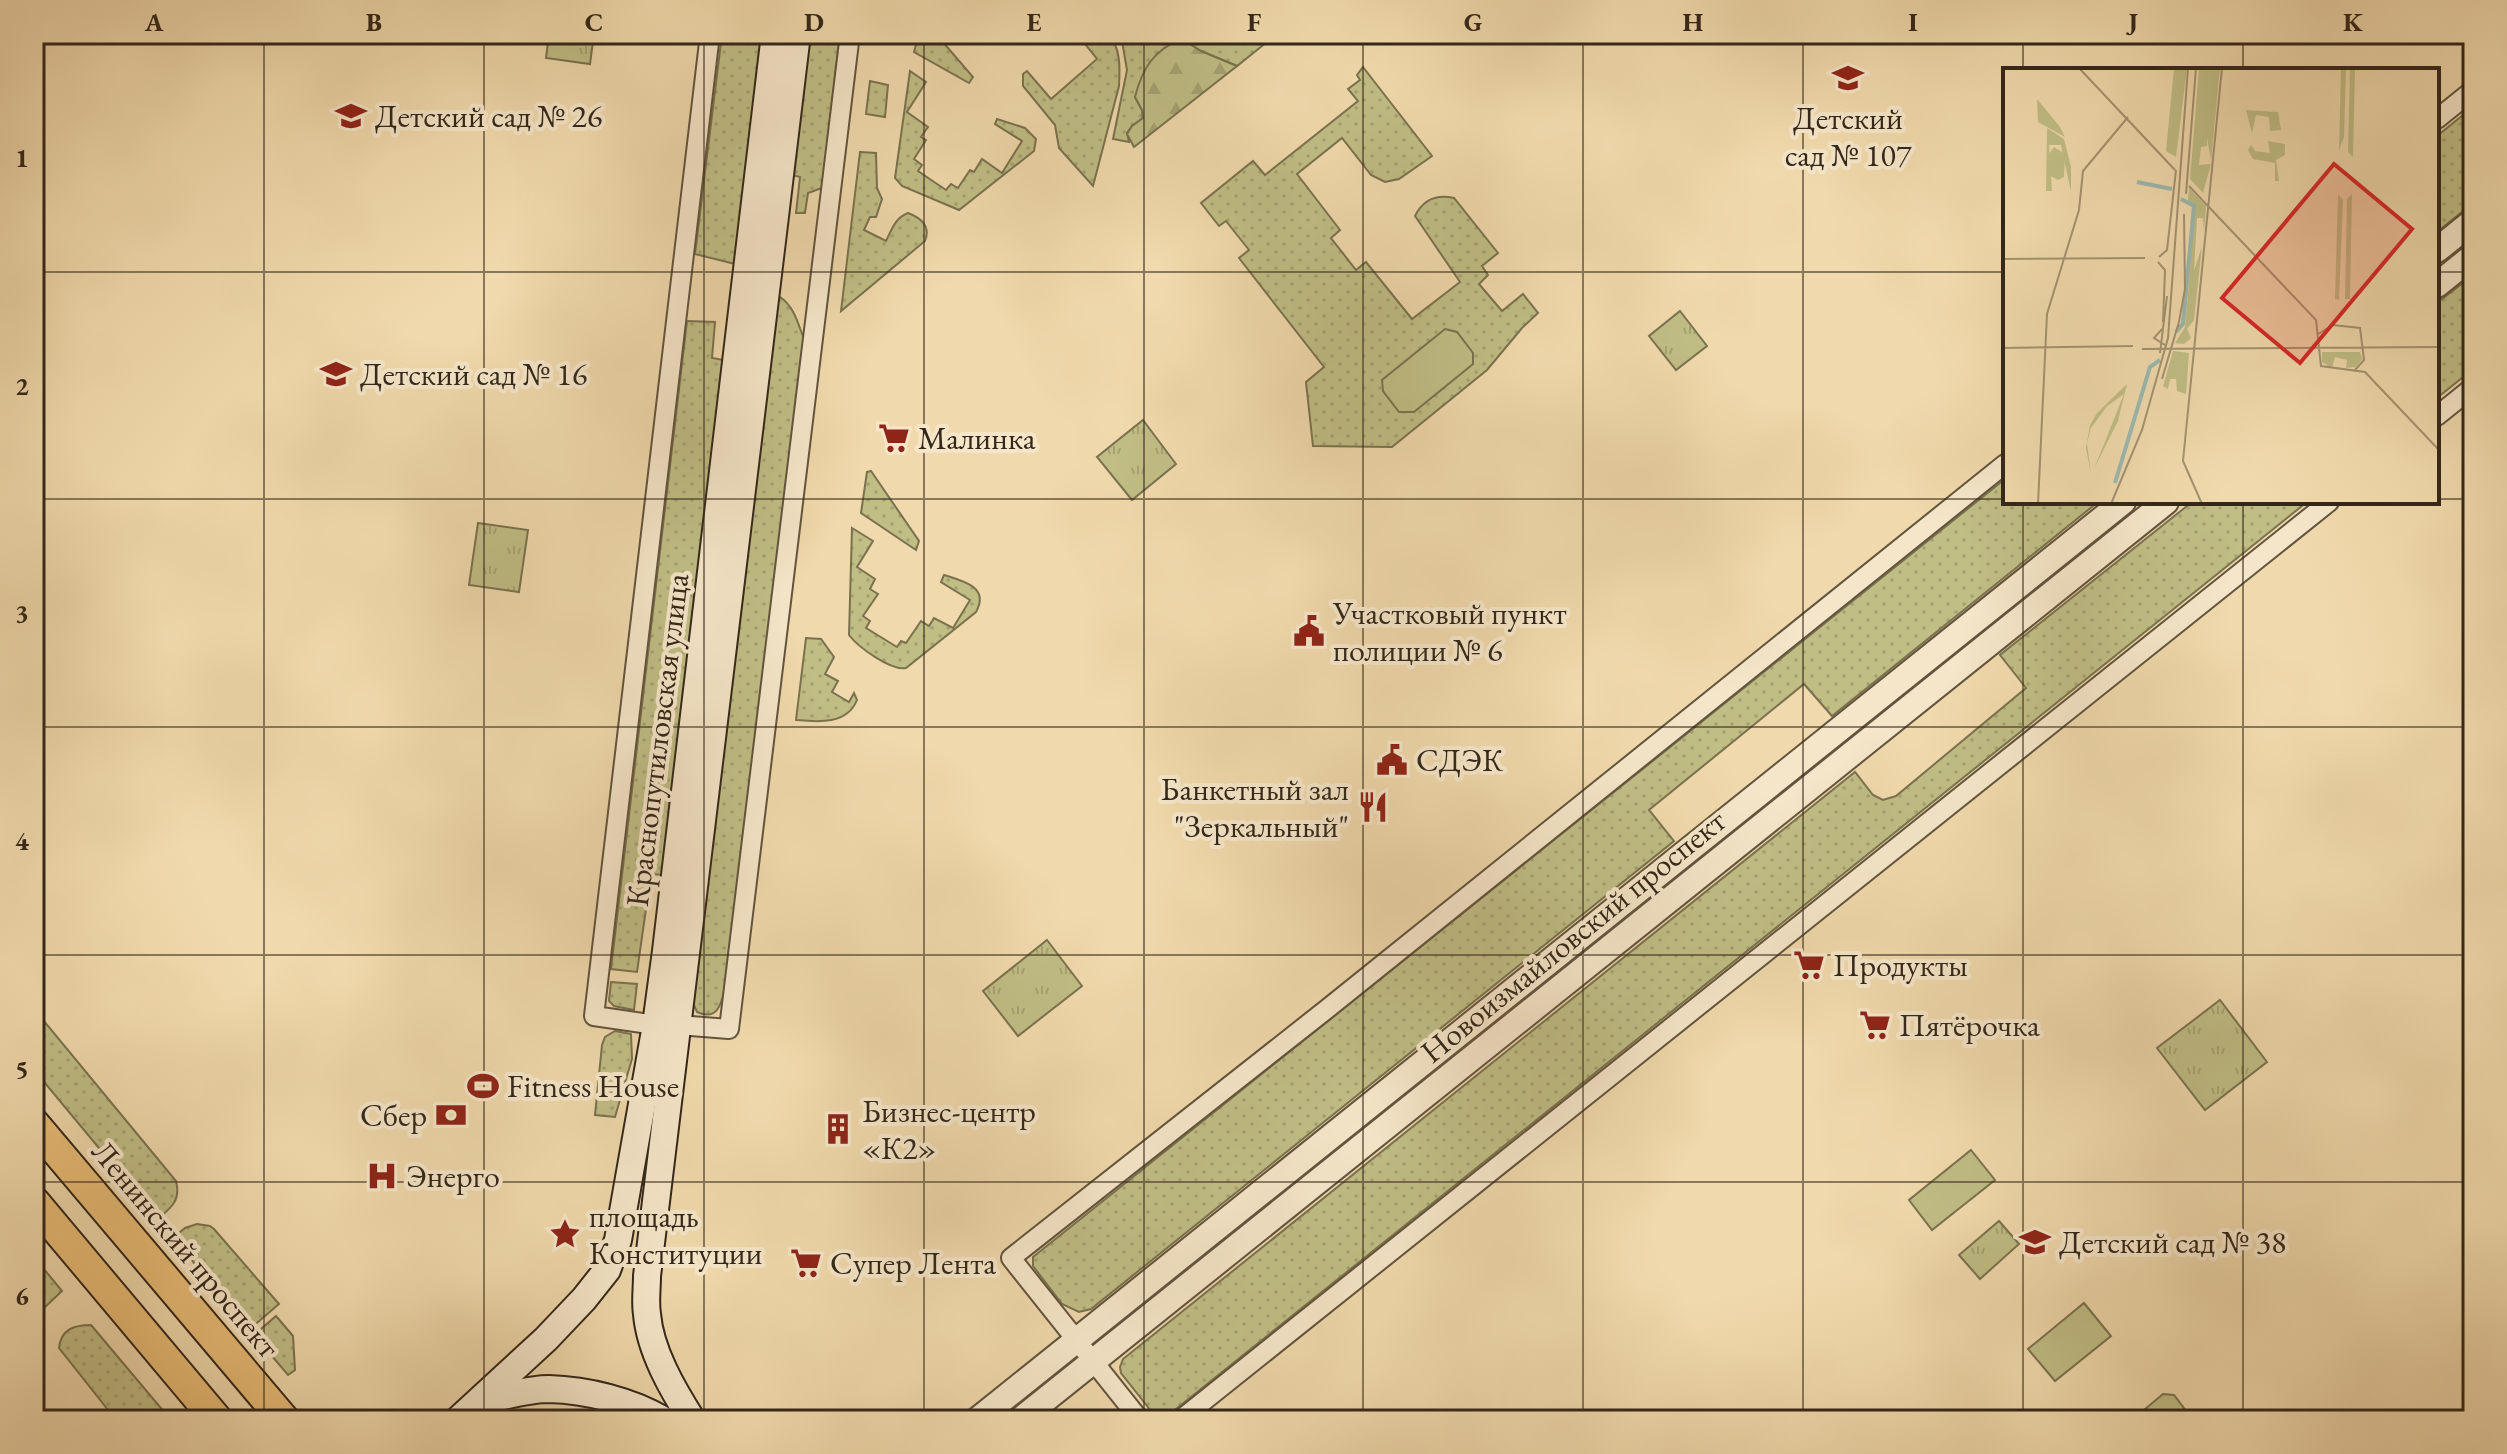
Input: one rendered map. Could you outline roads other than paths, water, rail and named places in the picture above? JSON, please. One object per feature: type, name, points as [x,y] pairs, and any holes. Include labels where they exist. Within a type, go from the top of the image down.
[{"type":"main road","name":"Краснопутиловская улица","points":[[692,1420],[658,1355],[647,1317],[647,1276],[667,1025],[775,34]]},
{"type":"main road","name":"Краснопутиловская улица","points":[[481,1400],[584,1299],[607,1270],[618,1240],[667,1025],[797,34]]},
{"type":"main road","name":"Ленинский проспект","points":[[34,1124],[284,1420]]},
{"type":"main road","points":[[34,1202],[217,1420]]},
{"type":"main road","points":[[458,1420],[481,1400],[546,1389],[617,1401],[663,1420]]},
{"type":"street","points":[[710,34],[594,1016],[729,1029],[850,34]]},
{"type":"street","points":[[2439,117],[2473,90]]},
{"type":"street","points":[[2439,248],[2473,221]]},
{"type":"street","points":[[2439,283],[2473,256]]},
{"type":"street","points":[[2439,414],[2473,387]]},
{"type":"street","points":[[1140,1420],[1011,1258],[1327,1009],[2003,466]]},
{"type":"street","name":"Новоизмайловский проспект","points":[[977,1420],[2121,504]]},
{"type":"street","name":"Новоизмайловский проспект","points":[[1020,1420],[2164,504]]},
{"type":"street","points":[[1180,1420],[2326,504]]},
{"type":"place","name":"Детский сад № 107","points":[[1848,78]]},
{"type":"place","name":"Детский сад № 26","points":[[351,116]]},
{"type":"place","name":"Детский сад № 16","points":[[336,374]]},
{"type":"place","name":"Малинка","points":[[894,438]]},
{"type":"place","name":"Участковый пункт полиции № 6","points":[[1309,631]]},
{"type":"place","name":"СДЭК","points":[[1392,760]]},
{"type":"place","name":"Банкетный зал \"Зеркальный\"","points":[[1373,807]]},
{"type":"place","name":"Продукты","points":[[1809,965]]},
{"type":"place","name":"Пятёрочка","points":[[1875,1025]]},
{"type":"place","name":"Fitness House","points":[[483,1086]]},
{"type":"place","name":"Сбер","points":[[451,1115]]},
{"type":"place","name":"Бизнес-центр «К2»","points":[[838,1129]]},
{"type":"place","name":"Энерго","points":[[382,1176]]},
{"type":"place","name":"площадь Конституции","points":[[565,1234]]},
{"type":"place","name":"Детский сад № 38","points":[[2035,1242]]},
{"type":"place","name":"Супер Лента","points":[[806,1263]]}]
